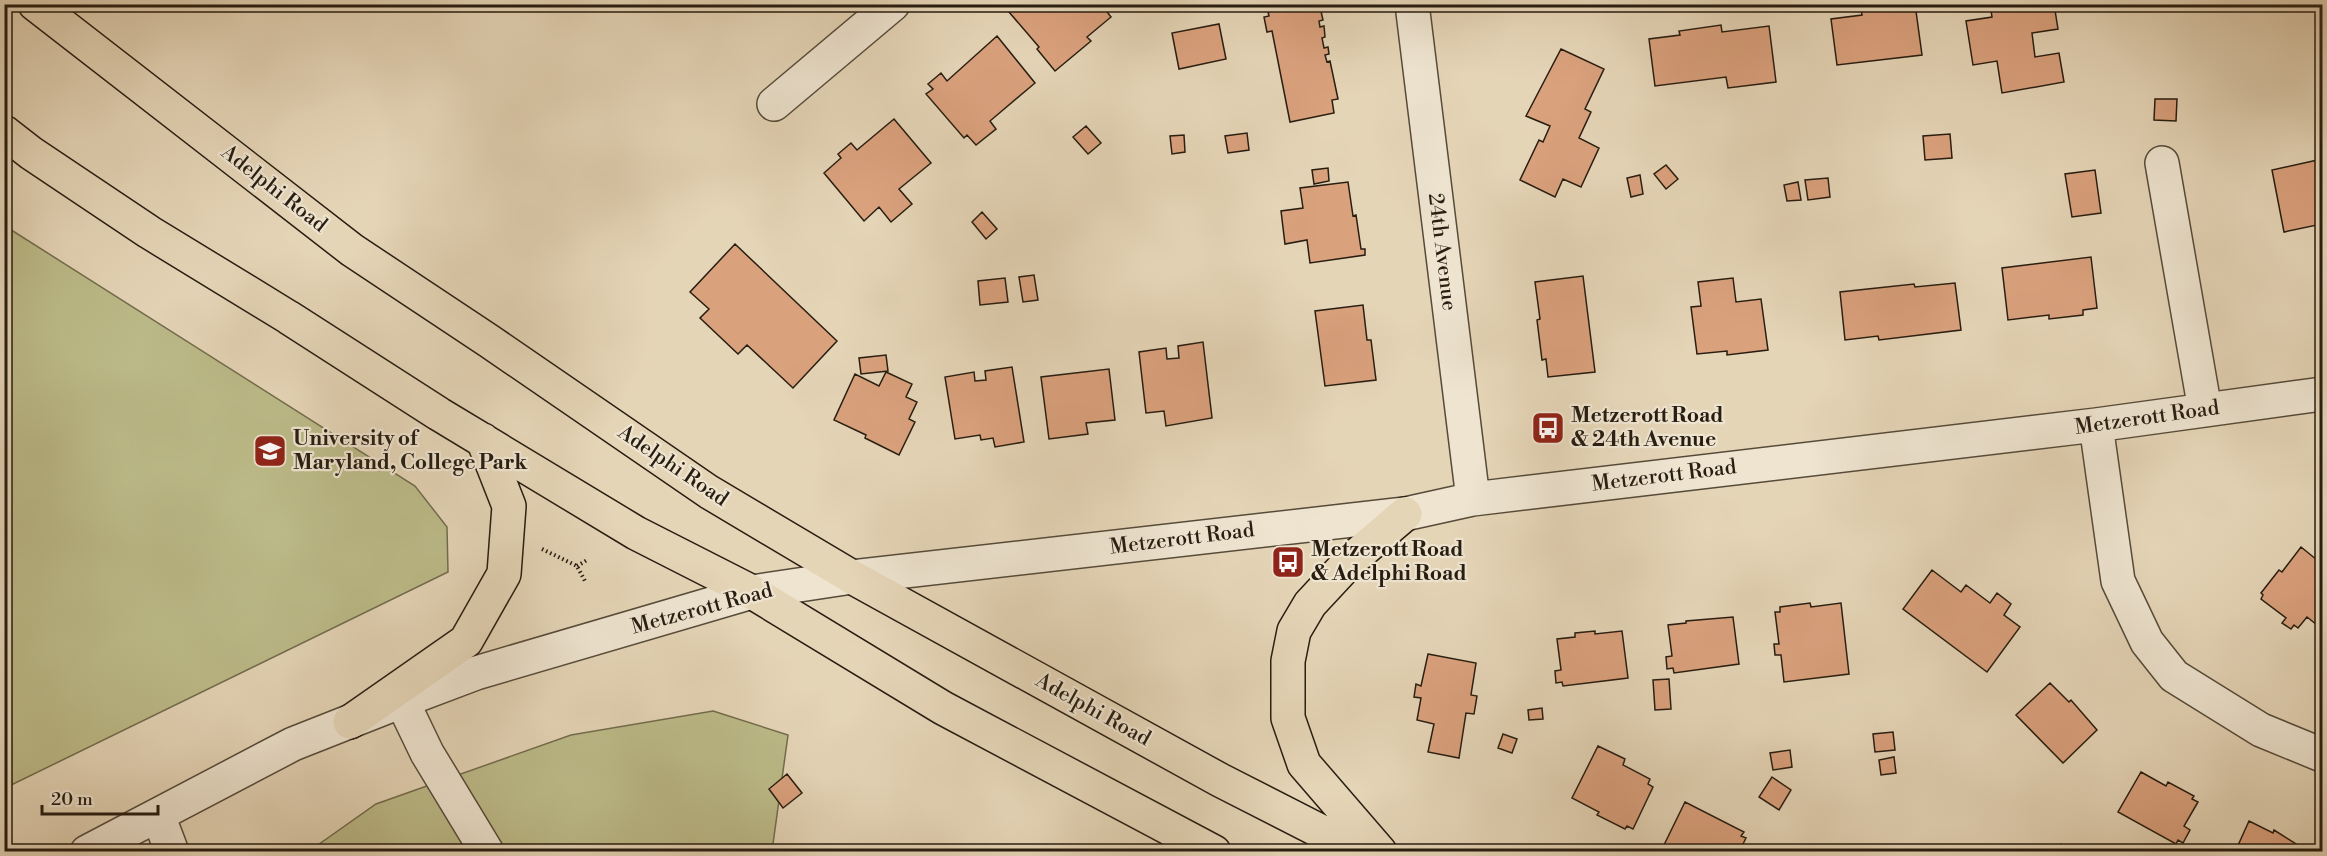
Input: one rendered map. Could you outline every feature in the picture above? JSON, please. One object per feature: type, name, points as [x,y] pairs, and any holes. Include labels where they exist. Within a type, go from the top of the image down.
[{"type":"main road","name":"Adelphi Road","points":[[35,4],[352,250],[709,492],[852,577],[1220,780],[1361,852]]},
{"type":"main road","points":[[4,132],[31,153],[149,232],[636,533],[752,592],[943,708],[1214,852]]},
{"type":"main road","points":[[350,722],[466,641],[504,574],[509,506],[483,440]]},
{"type":"main road","points":[[1380,852],[1304,764],[1288,718],[1288,661],[1294,631],[1310,604],[1350,561],[1405,514]]},
{"type":"street","points":[[774,104],[893,4]]},
{"type":"street","name":"24th Avenue","points":[[1412,4],[1473,499]]},
{"type":"street","points":[[2162,163],[2205,410]]},
{"type":"street","name":"Metzerott Road","points":[[87,852],[293,744],[476,673],[752,592],[852,577],[1405,514],[1473,499],[2096,425],[2322,394]]},
{"type":"street","points":[[2096,425],[2118,581],[2146,642],[2174,676],[2261,730],[2322,755]]},
{"type":"street","points":[[402,702],[427,753],[487,852]]},
{"type":"street","points":[[158,815],[172,852]]},
{"type":"path","points":[[533,544],[577,566],[586,583]]},
{"type":"path","points":[[577,566],[587,560]]},
{"type":"shaded area","points":[[5,226],[415,486],[447,527],[448,572],[5,788]]},
{"type":"shaded area","points":[[713,711],[788,735],[772,851],[308,852],[376,804],[571,735]]},
{"type":"building","points":[[1017,4],[1101,4],[1111,17],[1087,37],[1091,41],[1055,71],[1037,49],[1039,47],[1009,12]]},
{"type":"building","points":[[1315,4],[1316,8],[1320,7],[1323,20],[1319,21],[1320,27],[1324,26],[1325,37],[1322,38],[1324,48],[1328,47],[1329,54],[1325,55],[1327,62],[1330,61],[1338,99],[1332,100],[1334,113],[1290,122],[1272,31],[1267,32],[1264,17],[1269,16],[1268,12]]},
{"type":"building","points":[[1915,4],[1922,55],[1837,65],[1831,19],[1862,15],[1861,10]]},
{"type":"building","points":[[1990,4],[2054,4],[2058,29],[2032,33],[2035,57],[2059,53],[2064,82],[2002,93],[1997,61],[1973,65],[1966,21],[1992,17]]},
{"type":"building","points":[[1219,24],[1226,59],[1179,69],[1172,33]]},
{"type":"building","points":[[1721,25],[1722,32],[1769,26],[1776,82],[1728,88],[1726,77],[1655,86],[1649,39],[1680,35],[1679,31]]},
{"type":"building","points":[[997,36],[1035,83],[990,121],[996,129],[976,145],[967,135],[964,138],[926,94],[933,89],[928,84],[941,73],[947,81]]},
{"type":"building","points":[[1561,49],[1604,69],[1585,109],[1591,112],[1579,138],[1599,148],[1581,187],[1563,179],[1555,197],[1520,180],[1539,140],[1543,142],[1550,126],[1526,116]]},
{"type":"building","points":[[2155,99],[2177,99],[2176,121],[2154,120]]},
{"type":"building","points":[[894,119],[931,163],[899,189],[912,204],[891,222],[879,207],[864,221],[824,173],[841,158],[838,154],[851,143],[857,150]]},
{"type":"building","points":[[1086,126],[1101,143],[1088,154],[1073,137]]},
{"type":"building","points":[[1247,133],[1249,150],[1228,153],[1225,136]]},
{"type":"building","points":[[1950,134],[1952,158],[1925,160],[1923,136]]},
{"type":"building","points":[[1184,135],[1185,152],[1172,154],[1170,136]]},
{"type":"building","points":[[2322,159],[2322,224],[2284,232],[2272,170]]},
{"type":"building","points":[[1666,165],[1678,179],[1666,189],[1654,174]]},
{"type":"building","points":[[1328,168],[1329,181],[1314,184],[1312,170]]},
{"type":"building","points":[[2095,170],[2101,213],[2072,217],[2065,174]]},
{"type":"building","points":[[1640,175],[1643,194],[1631,197],[1627,178]]},
{"type":"building","points":[[1828,178],[1830,197],[1808,200],[1805,180]]},
{"type":"building","points":[[1348,182],[1353,216],[1356,215],[1361,249],[1365,249],[1365,255],[1310,263],[1307,240],[1285,244],[1281,211],[1303,208],[1300,188]]},
{"type":"building","points":[[1798,182],[1801,200],[1787,201],[1784,185]]},
{"type":"building","points":[[982,212],[997,229],[986,239],[972,222]]},
{"type":"building","points":[[735,244],[837,341],[793,388],[747,345],[738,354],[700,318],[709,309],[690,292]]},
{"type":"building","points":[[2091,257],[2097,308],[2083,310],[2083,315],[2049,319],[2049,315],[2008,320],[2002,268]]},
{"type":"building","points":[[1034,275],[1038,300],[1023,302],[1019,277]]},
{"type":"building","points":[[1583,276],[1595,372],[1548,377],[1546,359],[1542,360],[1535,282]]},
{"type":"building","points":[[1005,278],[1008,302],[980,305],[978,281]]},
{"type":"building","points":[[1733,278],[1736,302],[1761,299],[1768,350],[1727,355],[1727,351],[1697,354],[1691,307],[1701,306],[1698,282]]},
{"type":"building","points":[[1955,283],[1961,330],[1879,340],[1878,336],[1845,340],[1840,292],[1914,284],[1915,287]]},
{"type":"building","points":[[1363,305],[1367,340],[1371,340],[1376,380],[1325,386],[1315,311]]},
{"type":"building","points":[[1203,342],[1212,418],[1166,426],[1164,411],[1146,413],[1139,352],[1166,348],[1167,359],[1179,358],[1178,346]]},
{"type":"building","points":[[886,355],[888,371],[861,374],[859,358]]},
{"type":"building","points":[[1012,367],[1024,442],[995,447],[993,438],[981,440],[980,435],[955,439],[945,377],[974,372],[975,381],[986,380],[985,371]]},
{"type":"building","points":[[1109,369],[1115,420],[1086,423],[1088,434],[1049,439],[1041,377]]},
{"type":"building","points":[[886,372],[912,384],[906,397],[917,402],[909,419],[915,422],[899,455],[865,438],[866,435],[834,420],[855,374],[879,386]]},
{"type":"building","points":[[2301,547],[2322,564],[2322,629],[2307,617],[2298,628],[2294,625],[2291,629],[2282,623],[2286,618],[2261,599],[2263,595],[2261,593],[2279,570],[2282,572]]},
{"type":"building","points":[[1932,570],[1961,592],[1966,585],[1990,603],[1997,593],[2011,604],[2004,615],[2020,627],[1987,672],[1903,609]]},
{"type":"building","points":[[1810,603],[1811,607],[1841,603],[1849,674],[1784,682],[1781,655],[1775,655],[1774,644],[1779,644],[1775,612],[1780,612],[1780,607]]},
{"type":"building","points":[[1733,617],[1739,664],[1674,673],[1673,668],[1667,669],[1666,657],[1672,656],[1668,625]]},
{"type":"building","points":[[1595,631],[1595,634],[1622,631],[1628,678],[1563,686],[1562,682],[1556,683],[1555,671],[1561,670],[1557,639],[1575,637],[1575,633]]},
{"type":"building","points":[[1428,654],[1476,663],[1471,695],[1477,696],[1474,714],[1466,713],[1459,758],[1428,752],[1434,724],[1417,720],[1421,698],[1414,697],[1416,684],[1421,686]]},
{"type":"building","points":[[1669,679],[1671,709],[1655,710],[1653,680]]},
{"type":"building","points":[[2050,683],[2069,702],[2071,700],[2097,730],[2063,763],[2016,715]]},
{"type":"building","points":[[1542,708],[1543,719],[1529,720],[1528,710]]},
{"type":"building","points":[[1893,732],[1895,750],[1875,752],[1873,734]]},
{"type":"building","points":[[1503,734],[1517,739],[1512,753],[1498,748]]},
{"type":"building","points":[[1598,746],[1625,759],[1623,765],[1650,779],[1648,784],[1653,787],[1633,829],[1627,826],[1625,829],[1597,815],[1599,812],[1572,798]]},
{"type":"building","points":[[1790,750],[1792,767],[1773,770],[1770,753]]},
{"type":"building","points":[[1894,757],[1896,773],[1881,775],[1879,760]]},
{"type":"building","points":[[2141,772],[2166,786],[2168,782],[2194,796],[2192,799],[2198,802],[2184,826],[2190,830],[2183,843],[2178,840],[2176,844],[2118,812]]},
{"type":"building","points":[[787,774],[802,793],[783,808],[769,789]]},
{"type":"building","points":[[1772,777],[1791,790],[1779,810],[1759,797]]},
{"type":"building","points":[[1685,802],[1744,832],[1741,836],[1746,838],[1741,848],[1737,846],[1734,852],[1677,852],[1664,845]]},
{"type":"building","points":[[2249,821],[2273,833],[2274,830],[2309,852],[2235,852]]},
{"type":"building","points":[[2061,844],[2073,852],[2057,852]]},
{"type":"place","name":"Metzerott Road & 24th Avenue","points":[[1548,428]]},
{"type":"place","name":"University of Maryland, College Park","points":[[270,451]]},
{"type":"place","name":"Metzerott Road & Adelphi Road","points":[[1288,562]]}]
